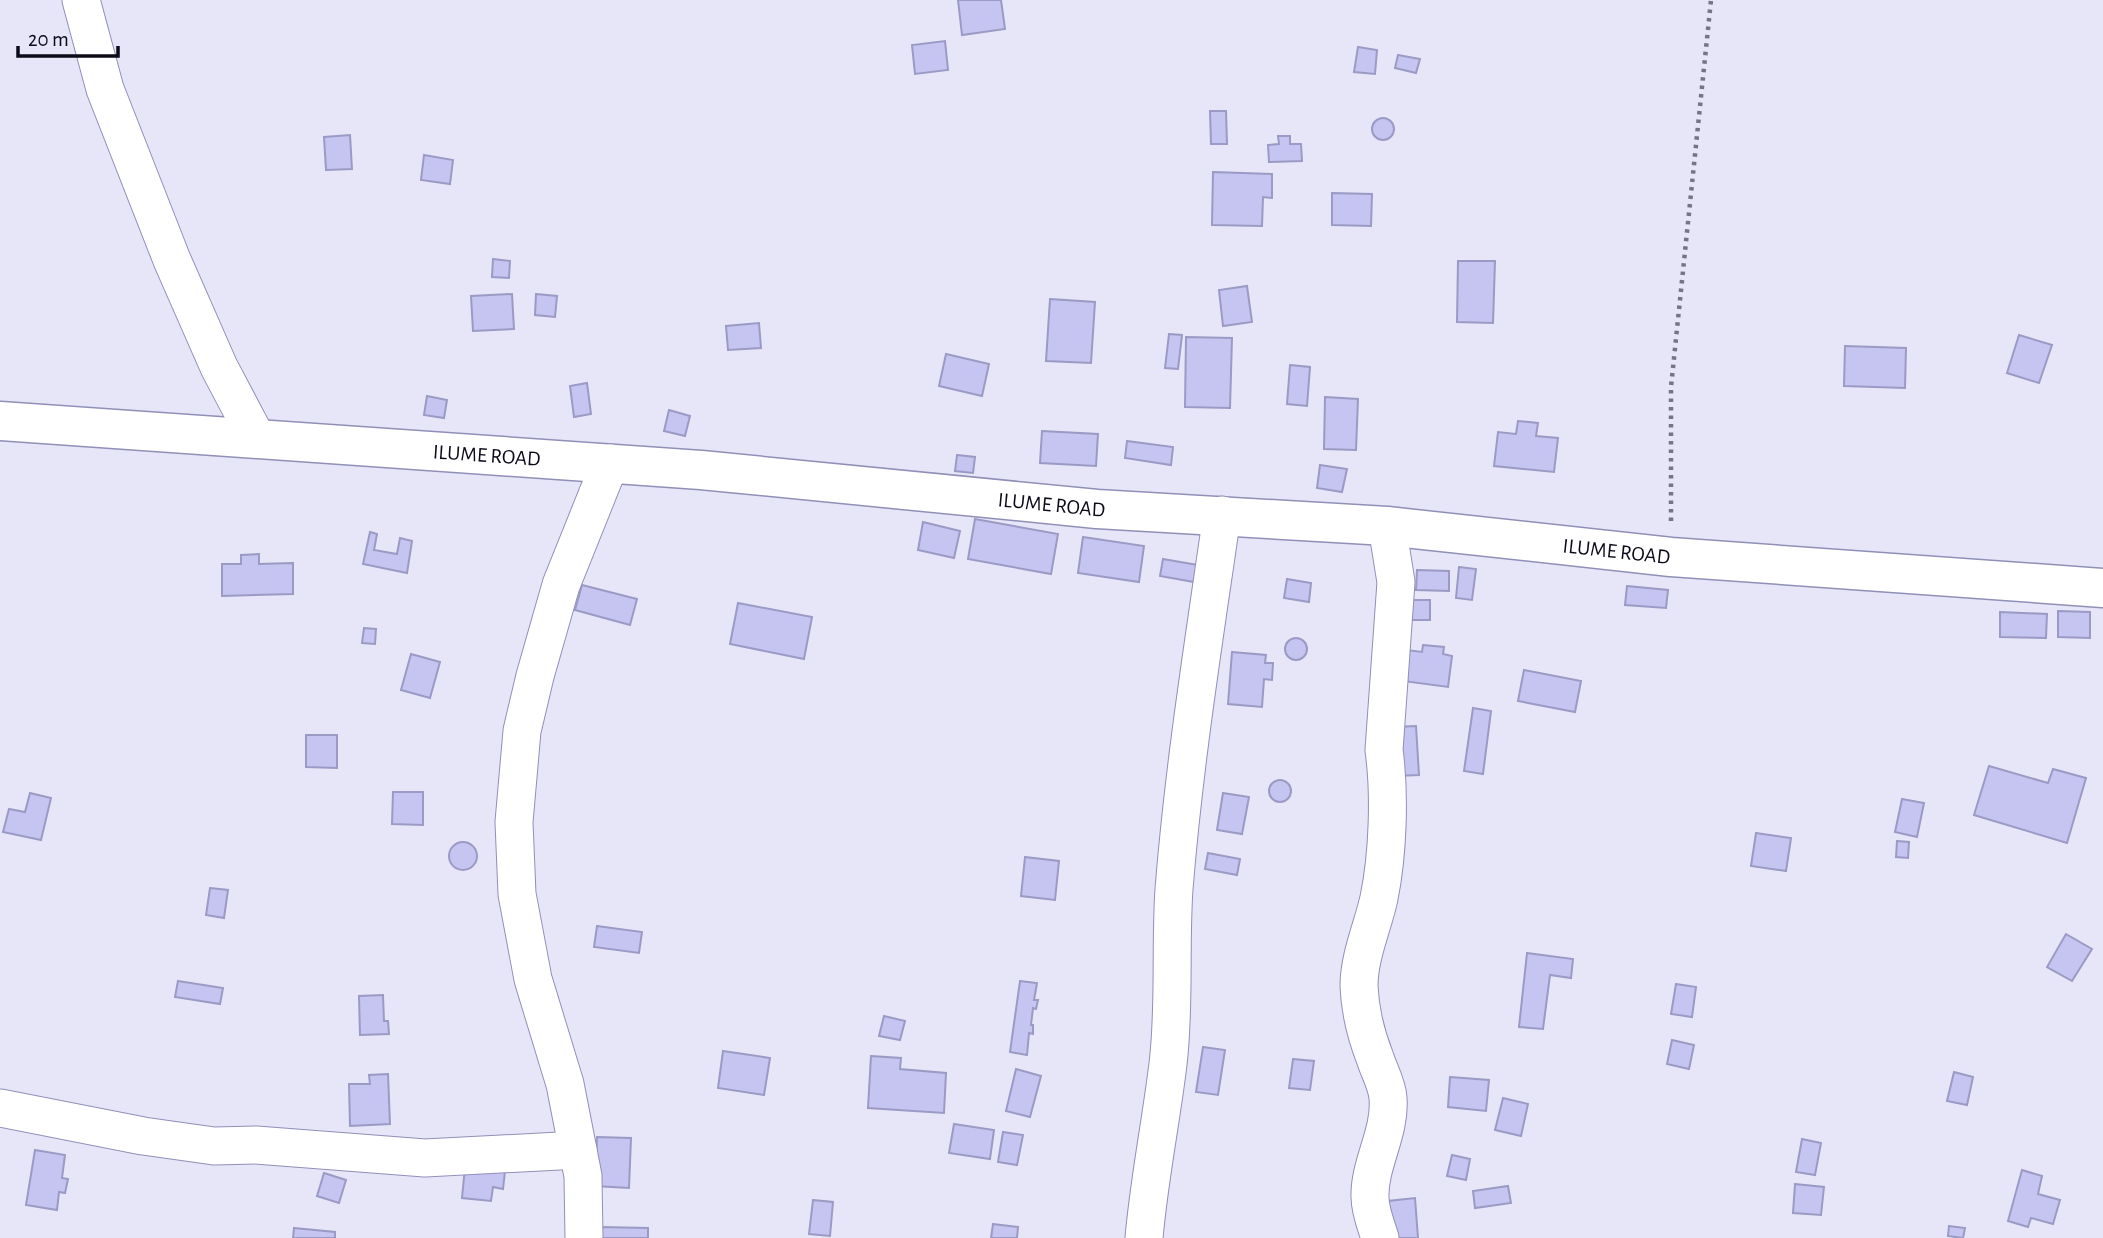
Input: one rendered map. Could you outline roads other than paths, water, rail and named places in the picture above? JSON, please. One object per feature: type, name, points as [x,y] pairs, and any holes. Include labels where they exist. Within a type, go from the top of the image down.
[{"type":"street","points":[[81,0],[105,89],[172,260],[219,367],[257,439]]},
{"type":"street","name":"ILUME ROAD","points":[[0,421],[610,463],[1097,509],[1387,526],[1671,557],[2103,588]]},
{"type":"street","points":[[584,1238],[583,1176],[565,1084],[533,979],[517,894],[514,822],[522,731],[534,676],[562,585],[610,463]]},
{"type":"street","points":[[1144,1238],[1168,1063],[1173,1004],[1171,954],[1174,893],[1184,776],[1222,515]]},
{"type":"street","points":[[1380,1238],[1370,1205],[1370,1194],[1388,1099],[1367,1038],[1359,985],[1378,899],[1384,846],[1384,750],[1396,582],[1387,526]]},
{"type":"street","points":[[0,1108],[144,1136],[214,1146],[256,1145],[425,1157],[578,1150]]}]
